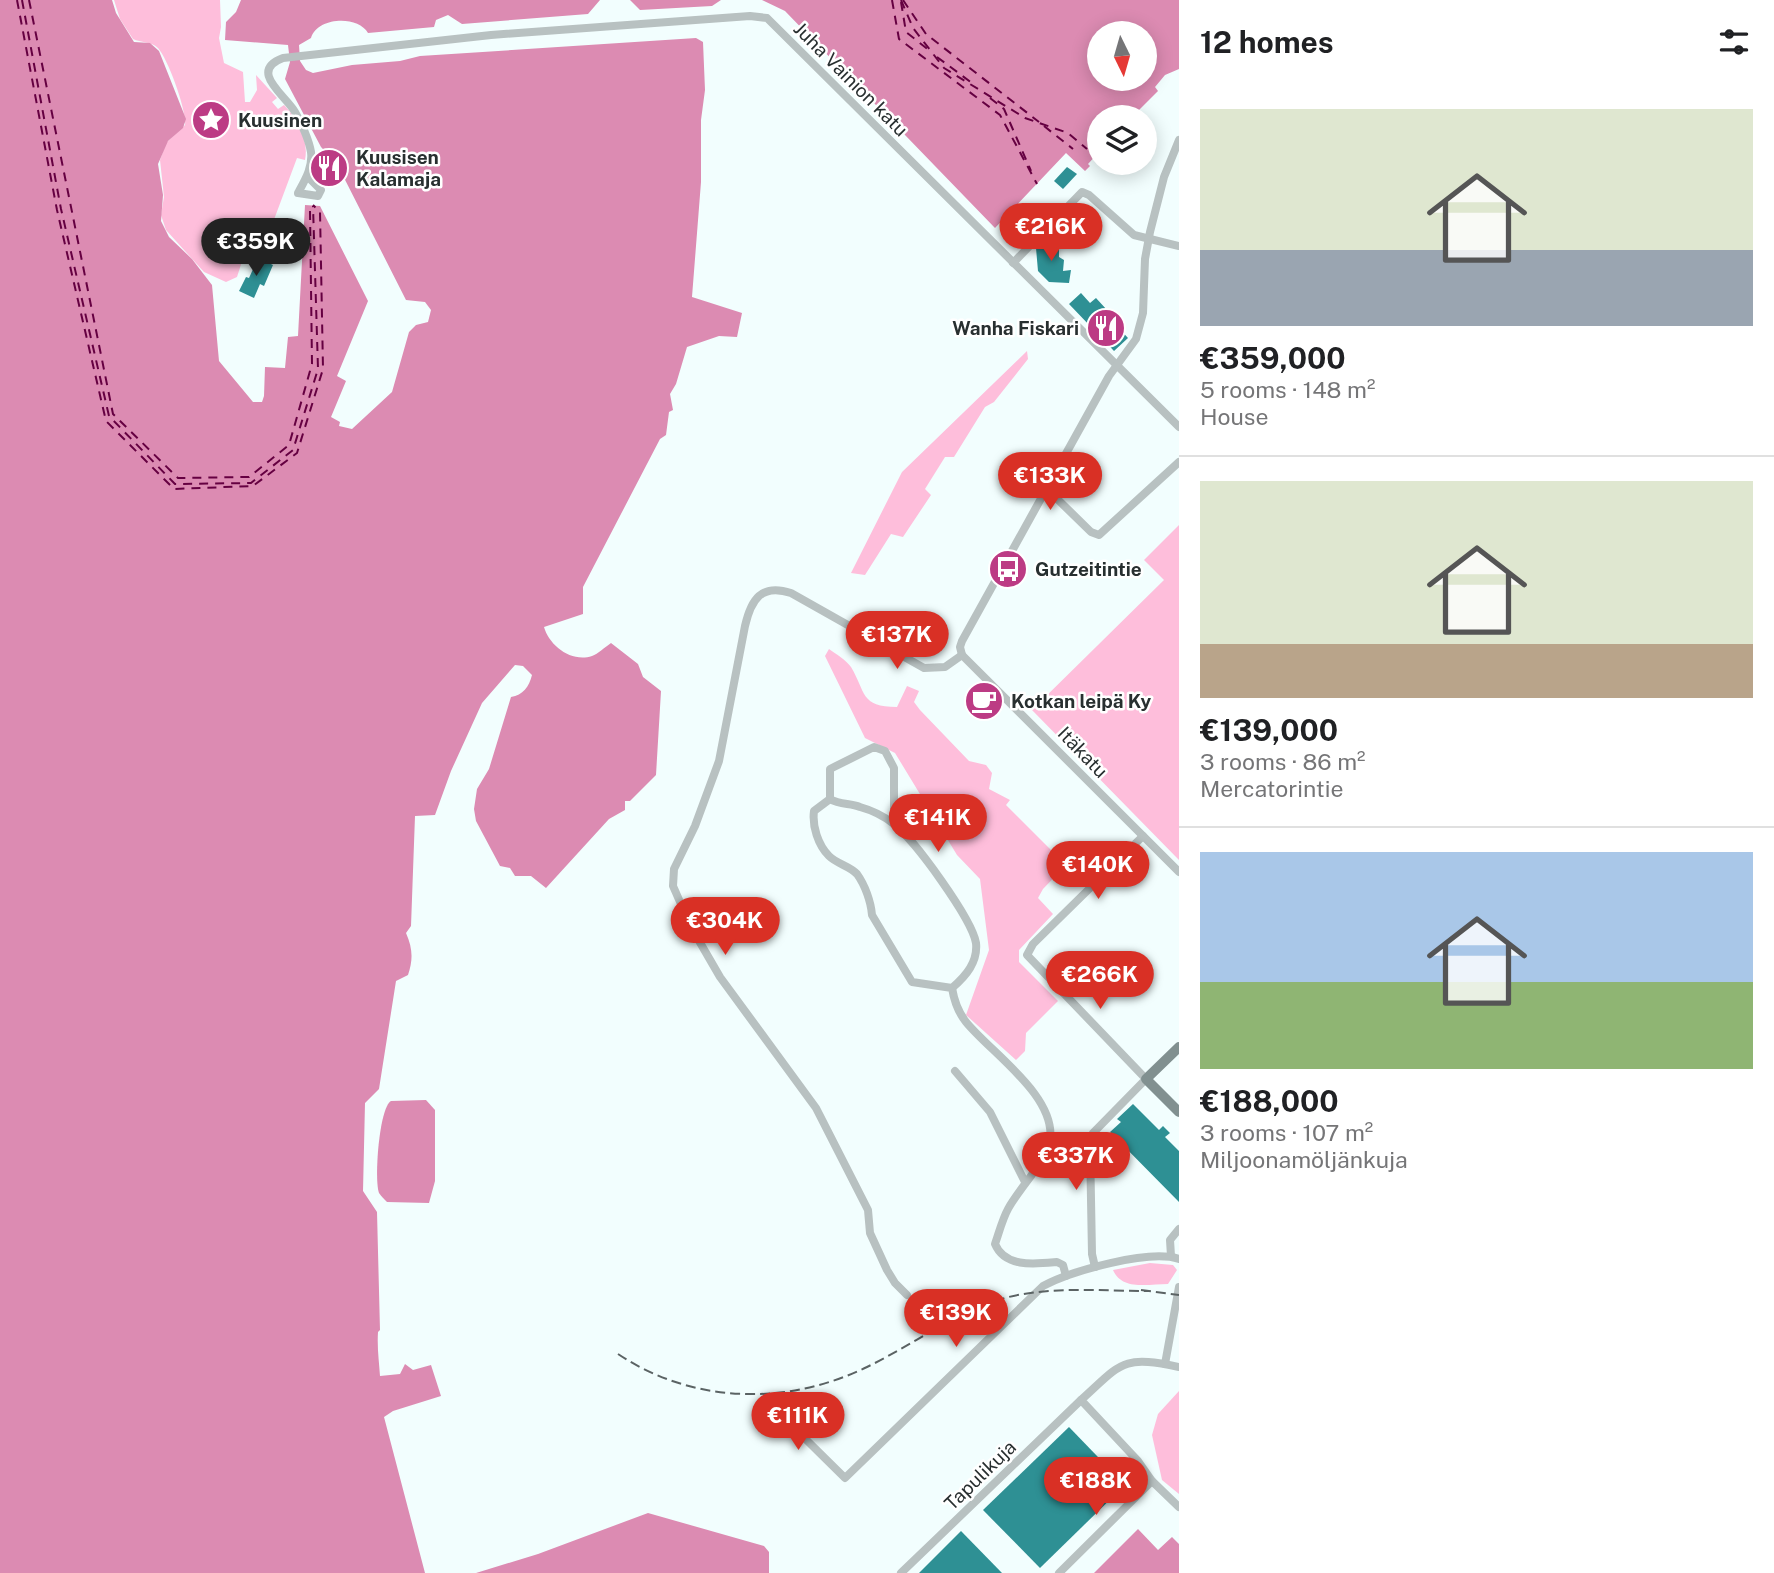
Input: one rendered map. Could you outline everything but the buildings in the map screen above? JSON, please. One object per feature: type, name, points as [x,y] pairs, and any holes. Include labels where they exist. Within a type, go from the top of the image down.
[{"type":"main road","points":[[1179,1047],[1146,1079],[1179,1112]]},
{"type":"street","name":"Juha Vainion katu","points":[[307,176],[310,146],[295,111],[269,77],[269,67],[283,58],[491,35],[750,16],[767,18],[1179,427]]},
{"type":"street","points":[[907,1295],[887,1270],[870,1233],[868,1210],[816,1108],[720,977],[691,927],[673,886],[674,869],[695,826],[719,761],[750,605],[758,595],[779,589],[791,593],[918,666],[938,669],[962,655],[962,641],[1046,488],[1117,366],[1136,340],[1141,325],[1148,240],[1164,177],[1179,140]]},
{"type":"street","points":[[1013,263],[1082,192],[1089,195],[1134,235],[1179,246]]},
{"type":"street","points":[[1046,488],[1091,532],[1099,535],[1179,462]]},
{"type":"street","name":"Itäkatu","points":[[962,655],[1179,872]]},
{"type":"street","points":[[830,799],[830,769],[833,765],[874,747],[885,751],[894,768],[894,824]]},
{"type":"street","points":[[830,799],[839,805],[859,806],[894,824],[912,842],[967,917],[976,943],[974,962],[964,978],[952,988],[912,982],[872,915],[871,903],[856,873],[830,856],[822,845],[813,823],[814,811],[830,799]]},
{"type":"street","points":[[1095,1267],[1092,1254],[1090,1145],[1093,1133],[1146,1079],[1027,955],[1033,944],[1143,836]]},
{"type":"street","points":[[952,988],[965,1021],[1025,1082],[1041,1103],[1048,1120],[1051,1139],[1047,1153],[1007,1211],[995,1244],[998,1253],[1006,1260],[1057,1262],[1063,1265],[1066,1276]]},
{"type":"street","points":[[955,1071],[990,1112],[1025,1182]]},
{"type":"street","points":[[771,1405],[845,1478],[1034,1293],[1066,1276],[1095,1267],[1152,1256],[1175,1258],[1170,1240],[1179,1229]]},
{"type":"street","points":[[1165,1364],[1179,1287]]},
{"type":"street","name":"Tapulikuja","points":[[901,1573],[1121,1364],[1135,1361],[1179,1367]]},
{"type":"street","points":[[1081,1400],[1138,1461],[1152,1481],[1179,1507]]},
{"type":"street","points":[[1059,1573],[1152,1481]]},
{"type":"shaded area","points":[[0,0],[112,0],[116,13],[134,42],[150,43],[159,51],[186,119],[183,128],[168,141],[158,164],[163,195],[161,221],[169,237],[192,259],[212,285],[219,361],[253,402],[262,402],[265,367],[285,368],[288,337],[298,336],[305,205],[320,206],[368,301],[337,376],[346,381],[331,417],[340,422],[339,426],[352,429],[392,392],[409,332],[416,325],[428,322],[431,310],[425,302],[406,300],[337,164],[321,147],[285,79],[290,62],[288,45],[225,40],[226,22],[236,12],[241,0],[600,0],[588,14],[462,24],[448,15],[436,20],[434,27],[368,33],[356,23],[329,22],[299,45],[300,61],[306,70],[313,73],[420,56],[696,38],[703,42],[705,90],[701,120],[701,182],[692,297],[742,313],[737,337],[719,336],[687,347],[676,384],[670,394],[673,410],[669,412],[666,435],[660,439],[583,587],[583,614],[544,627],[556,646],[576,657],[592,656],[611,643],[638,664],[643,677],[661,691],[656,775],[630,801],[625,801],[625,810],[609,819],[546,888],[531,876],[515,876],[510,868],[500,866],[476,821],[474,809],[477,789],[489,769],[511,697],[525,690],[532,675],[523,666],[515,665],[482,703],[451,771],[435,815],[415,816],[411,926],[406,933],[412,954],[411,964],[408,975],[396,981],[379,1089],[365,1103],[363,1191],[377,1212],[380,1376],[400,1374],[405,1364],[413,1370],[431,1365],[441,1396],[393,1411],[384,1417],[425,1573],[0,1573]]},
{"type":"shaded area","points":[[114,0],[220,0],[219,38],[224,63],[243,72],[245,102],[250,102],[257,90],[256,75],[277,98],[272,102],[278,109],[284,105],[301,130],[305,160],[297,158],[266,241],[244,255],[237,277],[226,282],[204,272],[166,230],[161,215],[164,197],[160,160],[166,143],[185,125],[183,109],[162,54],[152,44],[133,39],[120,19]]},
{"type":"shaded area","points":[[630,0],[721,0],[712,6],[640,10]]},
{"type":"shaded area","points":[[762,0],[1179,0],[1179,69],[1165,75],[1157,85],[1157,21],[1087,21],[1087,91],[1158,91],[1144,105],[1087,105],[1087,169],[1085,171],[1066,153],[995,228],[785,11]]},
{"type":"shaded area","points":[[1027,351],[1028,359],[994,402],[985,407],[954,457],[945,457],[925,489],[931,495],[903,537],[891,534],[865,575],[851,573],[902,472]]},
{"type":"shaded area","points":[[1179,525],[1179,860],[1032,710],[1164,580],[1144,560]]},
{"type":"shaded area","points":[[829,649],[849,664],[866,696],[876,704],[897,707],[907,686],[919,691],[914,702],[920,710],[969,761],[986,765],[992,773],[989,789],[1010,800],[1006,805],[1066,865],[1038,898],[1053,914],[1019,950],[1019,962],[1058,1001],[1026,1033],[1025,1051],[1016,1060],[966,1015],[989,950],[980,879],[957,855],[895,753],[865,738],[825,656]]},
{"type":"shaded area","points":[[426,1100],[435,1110],[435,1181],[429,1203],[387,1202],[379,1193],[377,1174],[383,1116],[391,1101]]},
{"type":"shaded area","points":[[1150,1263],[1173,1265],[1177,1270],[1168,1284],[1145,1285],[1129,1284],[1117,1277],[1113,1270]]},
{"type":"shaded area","points":[[1179,1391],[1179,1494],[1162,1480],[1152,1435],[1158,1414]]},
{"type":"shaded area","points":[[648,1513],[764,1546],[769,1552],[769,1573],[476,1573],[538,1554]]},
{"type":"shaded area","points":[[1138,1529],[1158,1550],[1172,1537],[1179,1544],[1179,1573],[1094,1573]]},
{"type":"ferry route","points":[[17,0],[57,210],[106,421],[174,489],[253,486],[297,453],[323,369],[320,212],[313,205]]},
{"type":"ferry route","points":[[22,0],[61,209],[109,416],[175,484],[251,483],[293,450],[318,369],[313,206]]},
{"type":"ferry route","points":[[29,0],[113,414],[178,478],[249,477],[289,445],[312,364],[310,211],[313,206]]},
{"type":"ferry route","points":[[892,0],[899,39],[1000,115],[1037,184]]},
{"type":"ferry route","points":[[901,0],[913,28],[944,68],[1025,118],[1068,133],[1087,149]]},
{"type":"ferry route","points":[[903,0],[926,34],[1039,122]]},
{"type":"ferry route","points":[[901,2],[906,32],[930,51]]},
{"type":"ferry route","points":[[937,57],[972,83]]},
{"type":"ferry route","points":[[990,98],[1004,109],[1031,171]]},
{"type":"ferry route","points":[[1044,126],[1073,149]]},
{"type":"railway","points":[[618,1354],[647,1371],[677,1383],[741,1394],[773,1393],[836,1380],[883,1359],[962,1315],[1013,1296],[1071,1290],[1149,1291]]},
{"type":"railway","points":[[1141,1290],[1179,1295]]},
{"type":"place","name":"Kuusinen","points":[[211,120]]},
{"type":"place","name":"Kuusisen Kalamaja","points":[[329,168]]},
{"type":"place","name":"Wanha Fiskari","points":[[1106,328]]},
{"type":"place","name":"Gutzeitintie","points":[[1008,569]]},
{"type":"place","name":"Kotkan leipä Ky","points":[[984,701]]}]
